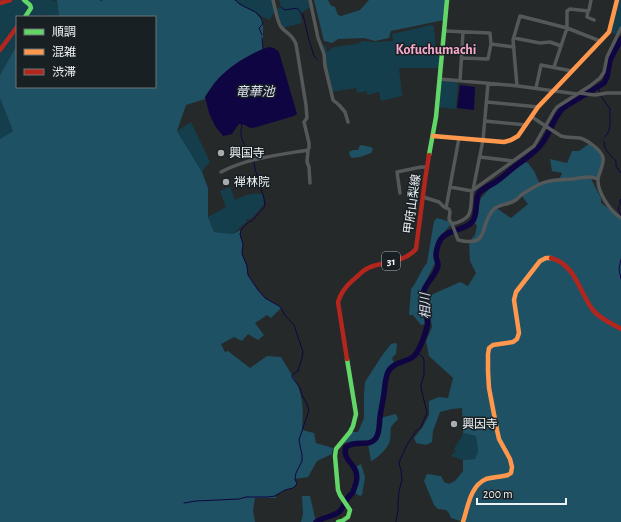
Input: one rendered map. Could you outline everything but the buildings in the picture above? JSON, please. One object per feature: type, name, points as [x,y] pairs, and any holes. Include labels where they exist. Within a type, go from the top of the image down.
[{"type":"street","points":[[0,3],[10,0]]},
{"type":"street","points":[[24,0],[30,5],[31,8],[26,16]]},
{"type":"street","points":[[273,0],[282,28],[290,34],[296,44],[306,105],[306,118],[304,122],[309,143],[307,162],[309,167],[310,183]]},
{"type":"street","points":[[310,0],[318,38],[324,54],[325,66],[333,100],[345,112],[348,122]]},
{"type":"street","name":"甲府山梨線","points":[[338,522],[346,519],[350,510],[343,501],[338,490],[335,456],[336,450],[350,432],[356,414],[338,302],[342,290],[366,269],[410,255],[414,252],[417,245],[427,167],[436,117],[448,0]]},
{"type":"street","points":[[590,0],[588,17],[594,20]]},
{"type":"street","points":[[433,136],[504,142],[518,136],[538,107],[609,32],[617,0]]},
{"type":"street","points":[[554,67],[567,28],[568,11],[570,9],[588,11]]},
{"type":"street","points":[[517,86],[514,38],[520,16],[567,28],[600,41]]},
{"type":"street","points":[[0,50],[16,28]]},
{"type":"street","points":[[450,187],[473,191],[534,146],[557,107],[579,94],[602,76],[607,57],[621,28]]},
{"type":"street","points":[[444,31],[490,33],[491,44],[488,59],[462,58]]},
{"type":"street","points":[[460,81],[462,32]]},
{"type":"street","points":[[609,32],[617,35]]},
{"type":"street","points":[[514,38],[540,43],[550,42],[561,46]]},
{"type":"street","points":[[491,44],[514,47]]},
{"type":"street","points":[[536,88],[541,65],[572,71]]},
{"type":"street","points":[[440,79],[536,88],[590,95],[621,93]]},
{"type":"street","points":[[452,224],[461,222],[469,215],[484,140],[488,84]]},
{"type":"street","points":[[487,102],[538,107]]},
{"type":"street","points":[[532,116],[546,127],[563,137],[580,138],[590,143],[601,152],[604,161],[598,179],[599,188],[610,208],[621,218]]},
{"type":"street","points":[[485,121],[526,125]]},
{"type":"street","points":[[446,208],[459,138]]},
{"type":"street","points":[[221,172],[254,160],[308,150]]},
{"type":"street","points":[[480,157],[513,161]]},
{"type":"street","points":[[400,193],[396,172],[427,167]]},
{"type":"street","points":[[423,197],[439,202],[450,211],[450,219],[458,240],[472,242],[482,237],[485,226],[494,209],[508,205],[521,195],[540,184],[547,181],[590,176],[598,179]]},
{"type":"street","points":[[463,522],[468,503],[477,485],[489,478],[507,475],[512,469],[512,464],[499,440],[490,399],[488,353],[490,347],[494,344],[510,343],[515,341],[517,338],[519,333],[514,300],[516,292],[535,268],[546,258],[552,258],[558,261],[570,271],[594,310],[603,319],[621,329]]},
{"type":"shaded area","points":[[0,0],[57,1],[59,16],[16,16],[16,47],[0,75]]},
{"type":"shaded area","points":[[57,0],[235,0],[240,5],[255,12],[263,21],[263,49],[233,66],[219,78],[205,99],[186,105],[177,131],[202,172],[208,188],[208,217],[214,232],[233,234],[240,230],[243,244],[242,254],[247,266],[248,275],[265,298],[281,308],[271,318],[267,315],[255,323],[264,335],[258,340],[248,334],[242,341],[234,337],[221,344],[225,352],[228,351],[250,368],[267,356],[281,357],[297,383],[300,392],[303,408],[302,430],[314,433],[316,443],[333,448],[332,454],[317,461],[308,477],[295,479],[297,484],[293,488],[275,495],[276,498],[255,498],[253,510],[255,522],[0,522],[0,139],[13,131],[0,98],[0,75],[16,47],[16,88],[156,88],[156,16],[59,16]]},
{"type":"shaded area","points":[[235,0],[273,0],[276,9],[281,7],[279,0],[310,0],[311,7],[300,14],[302,23],[282,28],[275,10],[270,20],[240,5]]},
{"type":"shaded area","points":[[314,0],[328,0],[331,6],[335,7],[338,15],[341,16],[360,10],[369,0],[446,0],[444,20],[391,31],[389,38],[375,41],[364,38],[338,39],[332,43],[324,41]]},
{"type":"shaded area","points":[[617,0],[621,0],[621,28],[617,35],[609,32]]},
{"type":"shaded area","points":[[431,25],[434,26],[436,56],[442,57],[441,68],[399,68],[402,96],[381,101],[379,92],[367,95],[367,91],[357,93],[356,88],[331,92],[324,54],[334,47],[356,44],[363,41],[393,41],[392,34]]},
{"type":"shaded area","points":[[321,43],[326,47],[327,52],[325,52]]},
{"type":"shaded area","points":[[440,79],[458,81],[456,109],[437,107]]},
{"type":"shaded area","points":[[0,98],[13,131],[0,139]]},
{"type":"shaded area","points":[[191,122],[210,162],[202,172],[177,131]]},
{"type":"shaded area","points":[[590,143],[603,155],[598,179],[590,177],[601,198],[601,203],[621,218],[621,522],[463,522],[451,518],[446,510],[438,509],[434,505],[424,481],[427,474],[441,476],[444,482],[449,484],[455,481],[463,471],[463,460],[475,459],[478,451],[476,436],[463,433],[462,408],[440,412],[433,431],[432,442],[426,445],[416,443],[414,438],[422,428],[429,415],[429,401],[439,397],[448,398],[453,378],[429,356],[426,341],[432,327],[429,308],[431,295],[460,282],[468,286],[476,273],[470,261],[469,242],[475,235],[477,226],[474,222],[481,198],[494,184],[525,162],[528,163],[534,171],[540,184],[559,180],[562,173],[552,171],[550,159],[567,163],[572,151],[579,151]],"holes":[[[521,195],[528,204],[511,218],[497,208],[515,201]]]},
{"type":"shaded area","points":[[361,145],[371,147],[373,149],[371,153],[352,158],[349,152],[358,150]]},
{"type":"shaded area","points":[[230,187],[235,200],[251,194],[262,194],[264,204],[252,218],[246,220],[247,221],[233,234],[214,232],[208,217],[226,207],[220,191]]},
{"type":"shaded area","points":[[437,218],[451,222],[452,224],[443,233],[439,240],[435,263],[421,291],[425,324],[421,325],[413,315],[409,315],[411,289],[427,263],[434,221]]},
{"type":"shaded area","points":[[391,344],[397,344],[396,354],[392,358],[395,365],[387,374],[380,418],[396,414],[398,419],[391,427],[389,443],[379,455],[371,461],[368,443],[353,441],[339,445],[350,432],[358,432],[364,418],[365,382]]},
{"type":"shaded area","points":[[463,433],[476,436],[478,451],[475,459],[463,460],[451,456],[456,451],[454,449]]},
{"type":"shaded area","points":[[361,464],[365,477],[362,495],[360,496],[353,492],[357,478],[356,467]]},
{"type":"shaded area","points":[[302,496],[310,496],[316,522],[301,522],[303,514]]},
{"type":"water","name":"竜華池","points":[[269,47],[274,48],[279,52],[297,114],[253,128],[239,124],[232,134],[223,136],[215,126],[209,113],[205,97],[216,81],[235,64],[262,49]]},
{"type":"water","points":[[460,85],[475,87],[474,110],[457,108]]},
{"type":"waterway","points":[[235,0],[239,4],[254,11],[260,16],[263,24],[259,28],[262,35]]},
{"type":"waterway","points":[[281,7],[285,10],[297,8],[303,15],[314,56],[317,59]]},
{"type":"waterway","points":[[262,38],[263,49]]},
{"type":"waterway","name":"相川","points":[[316,522],[339,512],[353,492],[357,477],[354,467],[346,456],[346,447],[354,444],[370,442],[376,438],[379,431],[385,382],[388,372],[393,366],[412,358],[420,346],[428,323],[423,294],[426,286],[437,269],[438,265],[436,254],[440,241],[448,233],[466,227],[472,222],[475,215],[479,193],[530,155],[543,143],[556,117],[563,108],[604,83],[607,77],[610,60],[621,39]]},
{"type":"waterway","name":"相川","points":[[598,86],[600,93]]},
{"type":"waterway","points":[[601,96],[610,109],[610,127],[605,137]]},
{"type":"waterway","points":[[242,124],[241,136],[247,151]]},
{"type":"waterway","points":[[604,142],[606,150],[616,161],[616,166],[621,173]]},
{"type":"waterway","points":[[184,503],[239,499],[246,497],[275,496],[285,490],[293,488],[297,484],[295,479],[296,473],[302,461],[299,440],[309,410],[300,388],[292,375],[298,371],[303,352],[294,325],[279,306],[265,298],[258,290],[248,275],[247,266],[242,254],[243,244],[240,234],[242,228],[252,221],[265,206],[254,162]]},
{"type":"waterway","points":[[621,199],[618,208],[621,216]]},
{"type":"waterway","points":[[621,259],[619,269],[621,279]]},
{"type":"waterway","points":[[396,522],[399,491],[402,480],[399,464],[400,460],[408,443],[416,431],[421,427],[427,413],[421,388],[424,375],[424,360],[423,357],[417,353]]},
{"type":"traffic: fast","points":[[24,0],[30,5],[31,8],[26,16]]},
{"type":"traffic: fast","points":[[429,155],[436,117],[447,0]]},
{"type":"traffic: fast","points":[[338,522],[348,517],[350,510],[338,490],[335,456],[336,449],[350,432],[356,414],[347,359]]},
{"type":"traffic: slow","points":[[433,136],[504,142],[518,136],[538,107],[609,32],[617,0]]},
{"type":"traffic: slow","points":[[463,522],[470,498],[476,487],[486,479],[508,475],[511,473],[512,467],[510,459],[499,439],[497,430],[489,388],[489,348],[493,345],[513,342],[517,339],[519,333],[514,300],[516,292],[540,261],[546,258],[551,258]]},
{"type":"traffic: jam","points":[[0,3],[10,0]]},
{"type":"traffic: jam","points":[[0,50],[16,28]]},
{"type":"traffic: jam","points":[[347,359],[338,302],[339,298],[348,285],[366,269],[406,257],[416,249],[429,155]]},
{"type":"traffic: jam","points":[[551,258],[559,262],[572,273],[593,310],[602,318],[621,329]]},
{"type":"place","name":"興国寺","points":[[221,153]]},
{"type":"place","name":"禅林院","points":[[226,182]]},
{"type":"place","name":"興因寺","points":[[454,424]]},
{"type":"district","name":"Kofuchumachi","points":[[436,50]]}]
